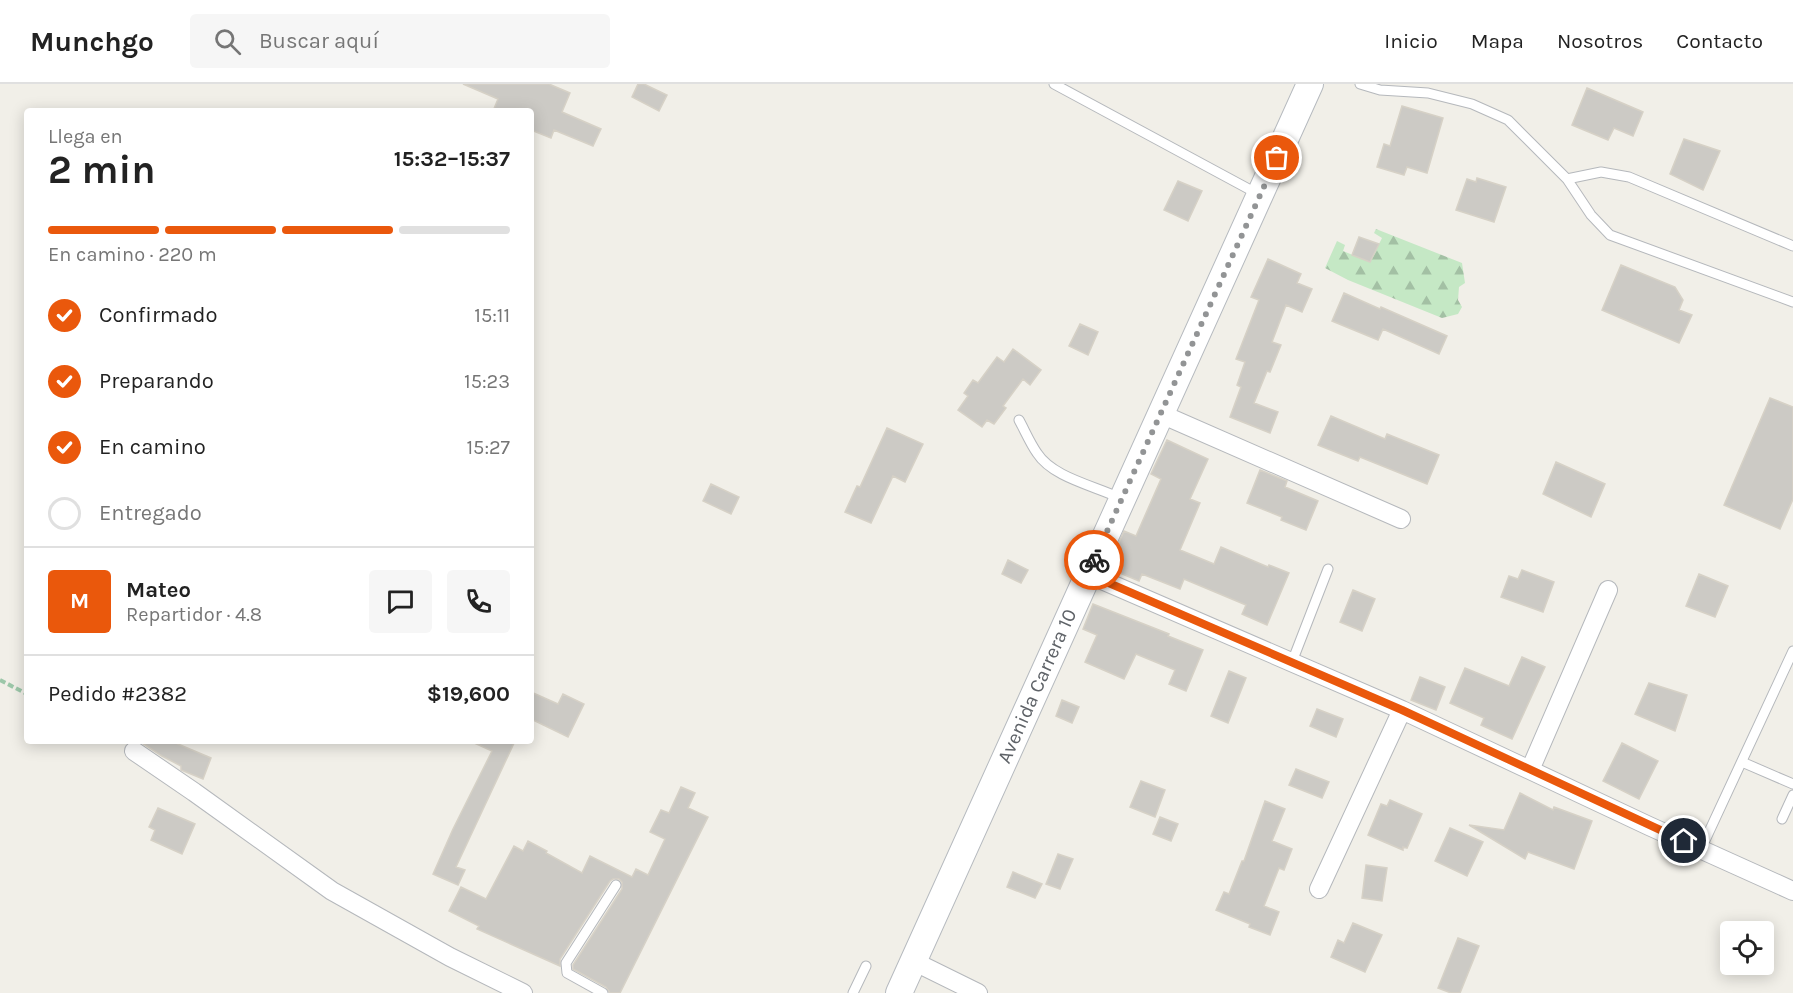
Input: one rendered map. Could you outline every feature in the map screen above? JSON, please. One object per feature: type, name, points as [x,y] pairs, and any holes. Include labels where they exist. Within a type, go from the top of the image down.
[{"type":"street","name":"Avenida Carrera 10","points":[[899,993],[1310,84]]},
{"type":"street","points":[[1161,414],[1401,519]]},
{"type":"street","points":[[1088,574],[1402,710],[1793,891]]},
{"type":"street","points":[[1530,770],[1608,590]]},
{"type":"street","points":[[1319,889],[1402,710]]},
{"type":"street","points":[[134,751],[333,891],[450,957],[523,993]]},
{"type":"street","points":[[913,961],[978,993]]},
{"type":"lane","points":[[1054,84],[1260,195]]},
{"type":"lane","points":[[1360,84],[1380,90],[1428,93],[1472,104],[1509,120],[1567,179],[1591,215],[1610,235],[1793,302]]},
{"type":"lane","points":[[1567,179],[1601,172],[1629,177],[1793,246]]},
{"type":"lane","points":[[1019,420],[1038,456],[1060,474],[1122,500]]},
{"type":"lane","points":[[1292,662],[1328,569]]},
{"type":"lane","points":[[1701,849],[1793,651]]},
{"type":"lane","points":[[1742,762],[1793,784]]},
{"type":"lane","points":[[1782,819],[1793,795]]},
{"type":"lane","points":[[603,993],[567,973],[566,963],[616,885]]},
{"type":"lane","points":[[853,993],[866,966]]},
{"type":"path","points":[[0,680],[24,692]]},
{"type":"green space","points":[[1376,229],[1462,263],[1465,283],[1459,287],[1458,300],[1462,307],[1458,314],[1442,318],[1348,280],[1325,268],[1337,241],[1345,245],[1343,251],[1370,262],[1382,238],[1374,233]]},
{"type":"building","points":[[463,84],[549,84],[570,93],[562,112],[601,129],[593,146],[554,130],[551,138],[534,131],[534,108],[494,108],[498,99]]},
{"type":"building","points":[[638,84],[644,84],[667,95],[659,111],[632,97]]},
{"type":"building","points":[[1587,88],[1643,112],[1633,136],[1614,128],[1608,140],[1572,125]]},
{"type":"building","points":[[1402,106],[1443,118],[1427,173],[1407,167],[1404,175],[1377,167],[1384,144],[1390,146]]},
{"type":"building","points":[[1684,139],[1720,151],[1703,190],[1670,174]]},
{"type":"building","points":[[1477,178],[1506,187],[1494,222],[1456,210],[1467,179],[1476,182]]},
{"type":"building","points":[[1178,181],[1202,191],[1188,221],[1164,210]]},
{"type":"building","points":[[1359,237],[1379,244],[1370,262],[1352,255]]},
{"type":"building","points":[[1268,259],[1301,274],[1297,283],[1312,289],[1302,312],[1286,305],[1272,342],[1281,345],[1254,403],[1278,412],[1270,433],[1230,417],[1241,387],[1237,385],[1245,362],[1236,359],[1259,300],[1251,297]]},
{"type":"building","points":[[1621,265],[1675,287],[1683,300],[1679,310],[1692,315],[1679,343],[1602,310]]},
{"type":"building","points":[[1344,293],[1447,336],[1439,354],[1383,329],[1378,340],[1332,321]]},
{"type":"building","points":[[1080,324],[1098,332],[1088,355],[1069,346]]},
{"type":"building","points":[[1013,349],[1041,370],[1030,385],[1023,379],[1003,406],[1006,408],[994,424],[987,420],[982,427],[958,410],[968,396],[964,393],[973,380],[978,383],[997,357],[1004,362]]},
{"type":"building","points":[[1770,398],[1793,407],[1793,499],[1780,529],[1724,505]]},
{"type":"building","points":[[1331,416],[1385,439],[1387,434],[1439,455],[1427,484],[1360,457],[1358,461],[1318,445]]},
{"type":"building","points":[[887,428],[923,444],[905,482],[893,476],[871,523],[845,512],[857,486],[860,487]]},
{"type":"building","points":[[1167,440],[1208,459],[1190,499],[1200,503],[1180,550],[1214,564],[1221,547],[1268,567],[1269,565],[1289,573],[1267,625],[1242,614],[1246,605],[1184,579],[1180,589],[1142,574],[1139,581],[1108,568],[1124,531],[1136,536],[1161,479],[1151,474]]},
{"type":"building","points":[[1556,462],[1605,484],[1591,517],[1543,494]]},
{"type":"building","points":[[1260,470],[1287,481],[1285,487],[1318,501],[1306,530],[1281,520],[1282,517],[1247,503]]},
{"type":"building","points":[[711,484],[739,497],[731,514],[703,501]]},
{"type":"building","points":[[1008,560],[1028,570],[1021,583],[1002,574]]},
{"type":"building","points":[[1522,570],[1554,582],[1543,612],[1501,597],[1509,576],[1518,579]]},
{"type":"building","points":[[1699,574],[1728,586],[1715,617],[1686,606]]},
{"type":"building","points":[[1353,590],[1375,599],[1362,631],[1340,622]]},
{"type":"building","points":[[1093,604],[1203,650],[1186,691],[1169,684],[1175,670],[1136,654],[1124,679],[1085,662],[1097,635],[1083,629]]},
{"type":"building","points":[[1522,657],[1545,667],[1512,739],[1481,725],[1484,718],[1450,703],[1465,668],[1509,686]]},
{"type":"building","points":[[1229,671],[1246,678],[1228,723],[1211,716]]},
{"type":"building","points":[[1420,677],[1445,687],[1436,710],[1411,700]]},
{"type":"building","points":[[1649,683],[1687,695],[1675,731],[1635,714]]},
{"type":"building","points":[[534,693],[558,704],[563,694],[584,704],[568,737],[534,720]]},
{"type":"building","points":[[1062,700],[1079,707],[1072,723],[1056,716]]},
{"type":"building","points":[[1317,709],[1343,719],[1336,737],[1310,726]]},
{"type":"building","points":[[1622,743],[1658,761],[1639,799],[1603,781]]},
{"type":"building","points":[[144,744],[178,744],[211,758],[203,779],[181,770],[181,766]]},
{"type":"building","points":[[477,744],[514,744],[456,867],[465,870],[458,885],[433,874],[492,751]]},
{"type":"building","points":[[1296,769],[1329,782],[1322,798],[1289,785]]},
{"type":"building","points":[[1141,781],[1165,790],[1155,817],[1130,807]]},
{"type":"building","points":[[681,787],[695,793],[688,808],[708,817],[620,993],[610,993],[606,987],[573,969],[573,965],[622,889],[622,882],[619,879],[610,881],[560,959],[560,966],[477,929],[479,926],[449,911],[461,887],[486,899],[514,846],[523,851],[528,841],[582,873],[590,856],[632,877],[636,869],[648,875],[665,839],[650,832],[661,810],[669,813]]},
{"type":"building","points":[[1520,793],[1553,810],[1554,807],[1592,821],[1574,869],[1528,852],[1525,859],[1469,825],[1504,830]]},
{"type":"building","points":[[1390,800],[1422,814],[1407,848],[1403,847],[1403,850],[1368,835],[1381,804],[1387,806]]},
{"type":"building","points":[[1265,801],[1285,809],[1272,841],[1292,849],[1284,870],[1279,868],[1264,906],[1279,912],[1270,935],[1216,910],[1224,892],[1229,894],[1242,861],[1244,861]]},
{"type":"building","points":[[158,808],[195,824],[182,854],[151,840],[155,830],[149,827]]},
{"type":"building","points":[[1160,817],[1178,824],[1171,841],[1153,834]]},
{"type":"building","points":[[1450,828],[1483,842],[1467,876],[1435,861]]},
{"type":"building","points":[[1058,854],[1073,859],[1060,889],[1046,884]]},
{"type":"building","points":[[1366,865],[1387,868],[1382,901],[1362,898]]},
{"type":"building","points":[[1013,872],[1042,884],[1035,898],[1007,887]]},
{"type":"building","points":[[1353,923],[1382,935],[1365,972],[1331,957],[1338,940],[1344,943]]},
{"type":"building","points":[[1458,938],[1479,946],[1460,993],[1451,993],[1438,988]]},
{"type":"way so far","points":[[1094,560],[1277,158]]},
{"type":"route","points":[[1094,560],[1088,574],[1402,710],[1684,841]]}]
